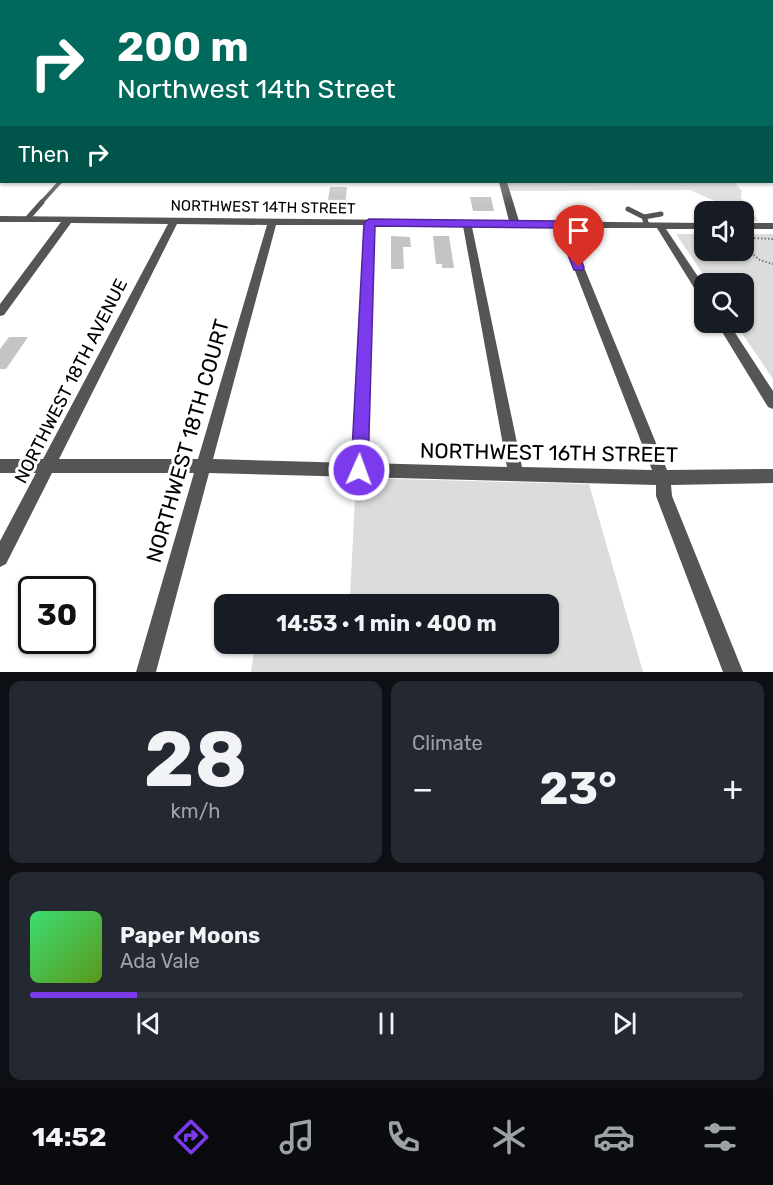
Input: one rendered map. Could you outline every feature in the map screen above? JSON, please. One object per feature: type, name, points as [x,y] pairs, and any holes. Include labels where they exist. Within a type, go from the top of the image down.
[{"type":"street","points":[[503,183],[515,224]]},
{"type":"street","name":"NORTHWEST 14TH STREET","points":[[0,219],[562,225],[645,221],[660,226],[694,226]]},
{"type":"street","points":[[0,312],[68,220]]},
{"type":"street","name":"NORTHWEST 18TH AVENUE","points":[[0,558],[174,221]]},
{"type":"street","name":"NORTHWEST 18TH COURT","points":[[146,672],[272,222]]},
{"type":"street","points":[[359,470],[369,223]]},
{"type":"street","points":[[467,224],[516,475]]},
{"type":"street","points":[[562,225],[663,477],[664,496],[733,672]]},
{"type":"street","points":[[660,226],[694,279]]},
{"type":"street","points":[[754,226],[773,226]]},
{"type":"street","points":[[729,333],[773,403]]},
{"type":"street","name":"NORTHWEST 16TH STREET","points":[[0,466],[203,466],[516,475],[773,476]]},
{"type":"lane","points":[[27,219],[59,183]]},
{"type":"lane","points":[[628,209],[645,221],[661,214]]},
{"type":"path","points":[[773,239],[753,238],[745,242],[746,249],[752,255],[773,264]]},
{"type":"shaded area","points":[[507,183],[735,183],[742,191],[741,198],[743,201],[715,201],[690,190],[510,191]]},
{"type":"shaded area","points":[[676,234],[694,234],[694,261]]},
{"type":"shaded area","points":[[754,234],[773,234],[773,379],[742,333],[754,333],[754,273],[702,273],[694,261],[754,261]]},
{"type":"shaded area","points":[[356,478],[589,484],[643,672],[251,672],[254,654],[559,654],[559,594],[350,594]]},
{"type":"building","points":[[330,187],[347,187],[345,207],[327,207]]},
{"type":"building","points":[[470,197],[491,197],[494,211],[473,211]]},
{"type":"building","points":[[391,236],[410,237],[411,247],[403,247],[404,269],[391,269]]},
{"type":"building","points":[[433,236],[449,236],[454,268],[442,268],[442,264],[436,264]]},
{"type":"building","points":[[9,337],[28,337],[6,369],[0,369],[0,349]]},
{"type":"route","points":[[359,470],[369,223],[562,225],[579,267]]}]
